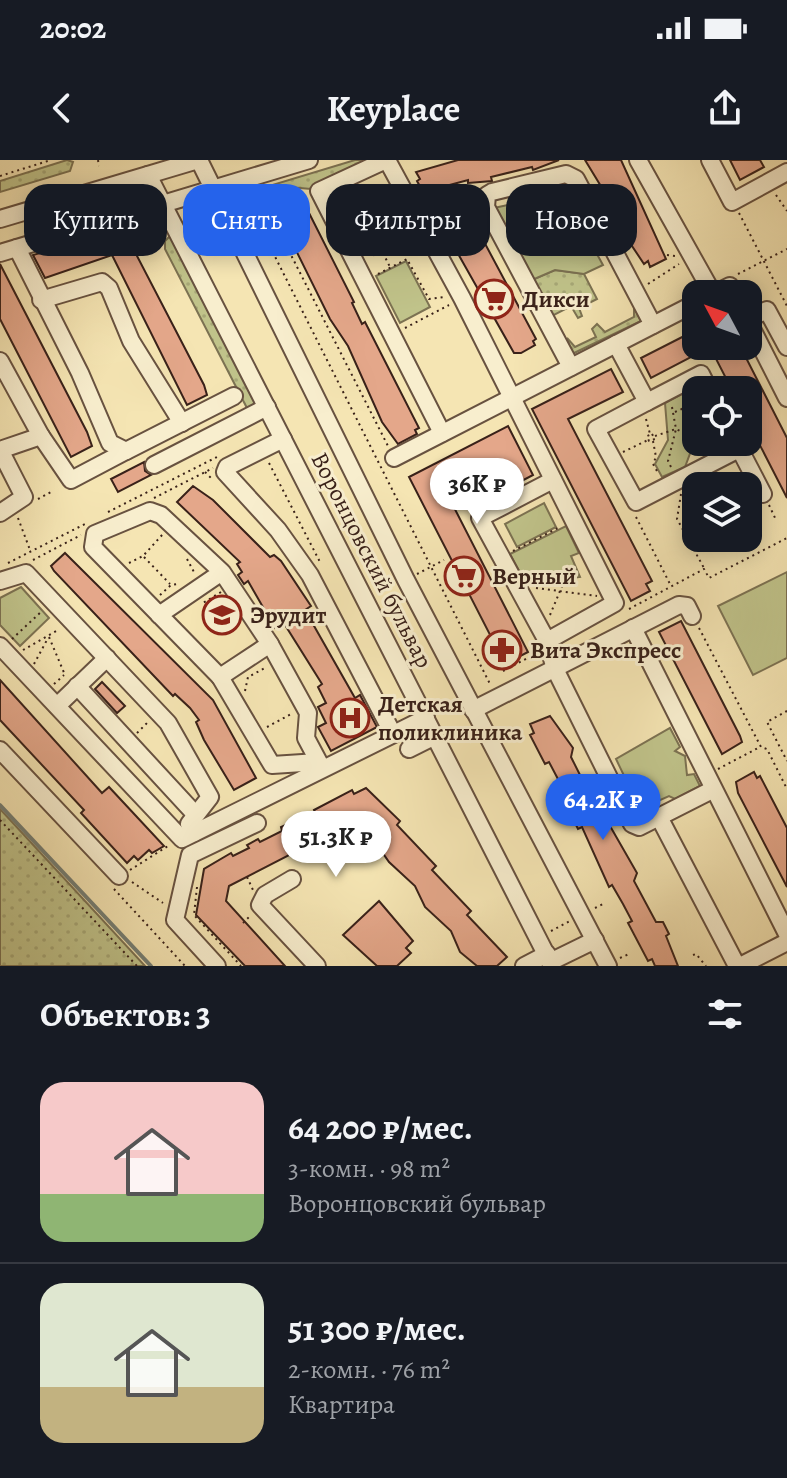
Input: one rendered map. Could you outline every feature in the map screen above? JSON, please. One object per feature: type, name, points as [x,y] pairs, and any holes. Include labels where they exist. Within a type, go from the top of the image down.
[{"type":"street","points":[[0,219],[198,160]]},
{"type":"street","name":"Воронцовский бульвар","points":[[198,160],[210,184]]},
{"type":"street","points":[[226,184],[309,160]]},
{"type":"street","points":[[442,433],[319,191],[387,160],[512,397],[615,603],[544,646]]},
{"type":"street","points":[[638,160],[705,280]]},
{"type":"street","points":[[710,160],[732,202],[787,169],[784,160]]},
{"type":"street","points":[[571,367],[486,207],[487,195],[492,192],[566,174],[576,179],[653,325]]},
{"type":"street","name":"Воронцовский бульвар","points":[[148,175],[153,184]]},
{"type":"street","name":"Воронцовский бульвар","points":[[167,211],[550,961]]},
{"type":"street","points":[[0,253],[24,246]]},
{"type":"street","points":[[17,248],[80,373],[110,443],[104,463]]},
{"type":"street","name":"Воронцовский бульвар","points":[[246,256],[473,710],[608,966]]},
{"type":"street","points":[[41,300],[102,282],[109,288],[131,341],[182,423]]},
{"type":"street","points":[[392,454],[442,433],[682,310]]},
{"type":"street","points":[[762,313],[767,310],[787,347]]},
{"type":"street","points":[[616,344],[644,407]]},
{"type":"street","points":[[762,348],[787,398]]},
{"type":"street","points":[[0,361],[41,436],[71,480],[234,396]]},
{"type":"street","points":[[682,385],[596,429],[636,502],[720,456]]},
{"type":"street","points":[[154,465],[267,407]]},
{"type":"street","points":[[8,513],[24,497],[0,450],[41,436]]},
{"type":"street","points":[[283,439],[227,467],[225,472],[278,530],[310,575],[393,734]]},
{"type":"street","points":[[110,443],[126,451]]},
{"type":"street","points":[[743,456],[764,496]]},
{"type":"street","points":[[553,480],[480,518],[538,625],[544,646],[632,824],[639,827],[687,809],[712,790]]},
{"type":"street","points":[[150,511],[172,525],[222,572],[270,644],[305,707],[309,721],[306,738],[320,765],[272,765],[220,677],[93,547],[91,540],[95,534],[150,511]]},
{"type":"street","points":[[159,615],[222,572]]},
{"type":"street","points":[[0,581],[26,573],[168,723],[210,797],[189,824],[194,833]]},
{"type":"street","points":[[473,710],[679,605],[687,606],[696,622]]},
{"type":"street","points":[[633,628],[787,934]]},
{"type":"street","points":[[220,677],[270,644]]},
{"type":"street","points":[[9,646],[57,706],[178,838],[194,833],[320,765],[426,718]]},
{"type":"street","points":[[57,706],[74,685],[107,658]]},
{"type":"street","points":[[74,685],[195,814]]},
{"type":"street","points":[[409,749],[435,736]]},
{"type":"street","points":[[0,750],[122,874]]},
{"type":"street","points":[[659,817],[738,966],[787,942]]},
{"type":"street","points":[[217,966],[177,923],[177,910],[190,855],[257,823]]},
{"type":"street","points":[[292,879],[265,895],[260,905],[317,966]]},
{"type":"street","points":[[524,966],[550,961],[595,940]]},
{"type":"path","points":[[0,176],[51,160]]},
{"type":"path","points":[[98,160],[99,166]]},
{"type":"path","points":[[773,188],[787,211]]},
{"type":"path","points":[[732,202],[787,306]]},
{"type":"path","points":[[763,261],[787,249]]},
{"type":"path","points":[[274,256],[494,693]]},
{"type":"path","points":[[291,256],[392,454]]},
{"type":"path","points":[[385,256],[391,268]]},
{"type":"path","points":[[640,288],[690,257]]},
{"type":"path","points":[[364,279],[407,259],[429,299],[451,296]]},
{"type":"path","points":[[397,332],[455,302]]},
{"type":"path","points":[[668,398],[676,429],[668,461],[675,474]]},
{"type":"path","points":[[644,407],[650,434],[648,440]]},
{"type":"path","points":[[674,412],[682,408]]},
{"type":"path","points":[[650,434],[655,436],[676,429]]},
{"type":"path","points":[[676,429],[682,434]]},
{"type":"path","points":[[655,436],[656,457],[653,464],[662,481]]},
{"type":"path","points":[[618,455],[648,440],[653,441]]},
{"type":"path","points":[[205,472],[215,482]]},
{"type":"path","points":[[681,486],[677,519],[709,578],[787,538]]},
{"type":"path","points":[[764,496],[776,520]]},
{"type":"path","points":[[8,513],[31,551]]},
{"type":"path","points":[[636,517],[671,586]]},
{"type":"path","points":[[501,557],[574,520]]},
{"type":"path","points":[[117,572],[143,556],[172,525]]},
{"type":"path","points":[[143,556],[171,585]]},
{"type":"path","points":[[628,610],[704,569]]},
{"type":"path","points":[[538,625],[552,613],[565,579]]},
{"type":"path","points":[[520,592],[539,588],[580,596],[610,592]]},
{"type":"path","points":[[229,600],[223,590],[203,603],[222,632],[250,613]]},
{"type":"path","points":[[9,646],[43,610]]},
{"type":"path","points":[[696,622],[761,747],[767,749],[787,789]]},
{"type":"path","points":[[31,669],[49,637],[63,625]]},
{"type":"path","points":[[9,646],[49,637]]},
{"type":"path","points":[[49,637],[65,674],[74,685]]},
{"type":"path","points":[[503,671],[544,646]]},
{"type":"path","points":[[236,701],[245,695],[248,677],[279,660]]},
{"type":"path","points":[[52,686],[65,674]]},
{"type":"path","points":[[254,733],[305,707]]},
{"type":"path","points":[[787,711],[767,722],[787,761]]},
{"type":"path","points":[[131,738],[154,717]]},
{"type":"path","points":[[713,771],[761,747]]},
{"type":"path","points":[[0,820],[137,966]]},
{"type":"path","points":[[172,843],[122,874],[113,890],[185,966]]},
{"type":"path","points":[[122,874],[137,887],[177,910]]},
{"type":"path","points":[[247,877],[253,890]]},
{"type":"path","points":[[194,885],[199,888],[194,915],[241,966]]},
{"type":"path","points":[[587,912],[603,904]]},
{"type":"path","points":[[243,923],[255,912]]},
{"type":"path","points":[[542,935],[577,917]]},
{"type":"path","points":[[693,955],[696,954],[706,966]]},
{"type":"green space","points":[[67,160],[73,162],[70,171],[0,192],[0,181]]},
{"type":"green space","points":[[355,160],[367,160],[311,189],[310,184],[276,184]]},
{"type":"green space","points":[[506,205],[506,231],[494,208]]},
{"type":"green space","points":[[173,233],[257,401],[248,410],[167,253],[167,239]]},
{"type":"green space","points":[[519,256],[598,256],[603,265],[584,274],[555,270],[532,280]]},
{"type":"green space","points":[[406,261],[430,307],[400,323],[376,276]]},
{"type":"green space","points":[[555,270],[584,274],[597,299],[579,308],[582,316],[578,318],[571,306],[552,316],[532,280]]},
{"type":"green space","points":[[634,306],[641,321],[572,354],[567,338],[575,347],[596,337],[592,329],[597,324],[605,332],[634,317]]},
{"type":"green space","points":[[682,394],[682,456],[689,456],[685,467],[662,477],[655,464],[668,440],[665,403]]},
{"type":"green space","points":[[544,503],[556,527],[517,547],[505,524]]},
{"type":"green space","points":[[566,526],[579,553],[571,556],[580,577],[526,584],[510,554]]},
{"type":"green space","points":[[787,572],[787,658],[753,675],[718,606]]},
{"type":"green space","points":[[21,587],[49,618],[20,646],[0,625],[0,598]]},
{"type":"green space","points":[[670,728],[680,747],[675,751],[685,756],[687,775],[694,774],[700,786],[675,799],[669,796],[640,809],[616,759]]},
{"type":"green space","points":[[0,809],[145,966],[0,966]]},
{"type":"building","points":[[458,160],[559,160],[533,170],[532,167],[491,177],[492,181],[419,184],[416,172]]},
{"type":"building","points":[[585,160],[621,160],[632,184],[600,184]]},
{"type":"building","points":[[730,160],[760,160],[764,167],[740,180]]},
{"type":"building","points":[[637,195],[666,259],[650,267],[648,261],[644,264],[637,254]]},
{"type":"building","points":[[310,215],[326,247],[326,256],[331,256],[362,324],[365,322],[419,428],[415,430],[417,434],[398,444],[382,422],[348,346],[330,319],[299,256],[310,256]]},
{"type":"building","points":[[490,253],[536,339],[533,341],[535,345],[521,353],[514,353],[459,256],[490,256]]},
{"type":"building","points":[[34,256],[109,256],[45,278]]},
{"type":"building","points":[[112,256],[137,256],[204,385],[207,395],[187,405]]},
{"type":"building","points":[[0,264],[87,432],[92,446],[71,457],[0,319]]},
{"type":"building","points":[[682,337],[682,360],[685,360],[651,378],[641,358]]},
{"type":"building","points":[[717,360],[747,360],[755,376],[725,376]]},
{"type":"building","points":[[611,369],[623,392],[568,419],[652,581],[646,584],[650,591],[631,601],[532,409]]},
{"type":"building","points":[[762,389],[787,438],[787,498],[762,449]]},
{"type":"building","points":[[508,426],[533,475],[491,497],[473,463],[440,480],[528,652],[505,664],[409,477]]},
{"type":"building","points":[[144,462],[145,471],[151,475],[118,492],[111,479]]},
{"type":"building","points":[[193,486],[213,500],[270,557],[274,555],[281,561],[311,606],[305,610],[355,698],[360,695],[377,727],[331,751],[318,727],[326,723],[318,707],[326,703],[318,687],[322,684],[285,625],[275,628],[248,581],[244,584],[238,575],[242,572],[237,564],[240,562],[177,502]]},
{"type":"building","points":[[65,553],[213,700],[256,778],[234,790],[204,740],[196,722],[199,720],[190,708],[175,694],[173,696],[54,571],[51,566]]},
{"type":"building","points":[[681,621],[742,742],[722,754],[659,632]]},
{"type":"building","points":[[0,680],[102,793],[109,787],[164,846],[152,853],[149,850],[138,860],[134,856],[127,863],[81,813],[84,810],[0,720]]},
{"type":"building","points":[[102,682],[125,706],[117,713],[95,689]]},
{"type":"building","points":[[550,716],[573,748],[571,757],[592,799],[599,799],[605,811],[602,812],[637,873],[634,881],[656,922],[663,922],[678,966],[655,966],[652,959],[648,961],[628,923],[632,921],[623,904],[612,885],[609,887],[582,827],[578,829],[563,799],[567,797],[559,781],[549,762],[545,764],[530,735],[534,733],[530,724]]},
{"type":"building","points":[[754,772],[757,778],[760,776],[787,828],[787,887],[738,793],[736,782]]},
{"type":"building","points":[[366,788],[400,821],[397,825],[436,866],[432,870],[471,911],[467,915],[507,957],[497,966],[477,966],[460,952],[451,931],[425,907],[415,886],[389,862],[380,849],[383,845],[359,819],[229,886],[226,901],[285,966],[245,966],[196,915],[204,869],[231,853],[233,856],[249,848],[247,845],[258,839],[260,842],[282,831],[281,827],[292,822],[294,825],[316,814],[314,810],[352,790],[354,794]]},
{"type":"building","points":[[379,901],[413,941],[406,948],[411,953],[397,966],[377,966],[343,935]]},
{"type":"waterway","points":[[0,805],[151,966]]},
{"type":"place","name":"Дикси","points":[[494,299]]},
{"type":"place","name":"Верный","points":[[464,576]]},
{"type":"place","name":"Эрудит","points":[[222,615]]},
{"type":"place","name":"Вита Экспресс","points":[[502,650]]},
{"type":"place","name":"Детская поликлиника","points":[[350,718]]}]
